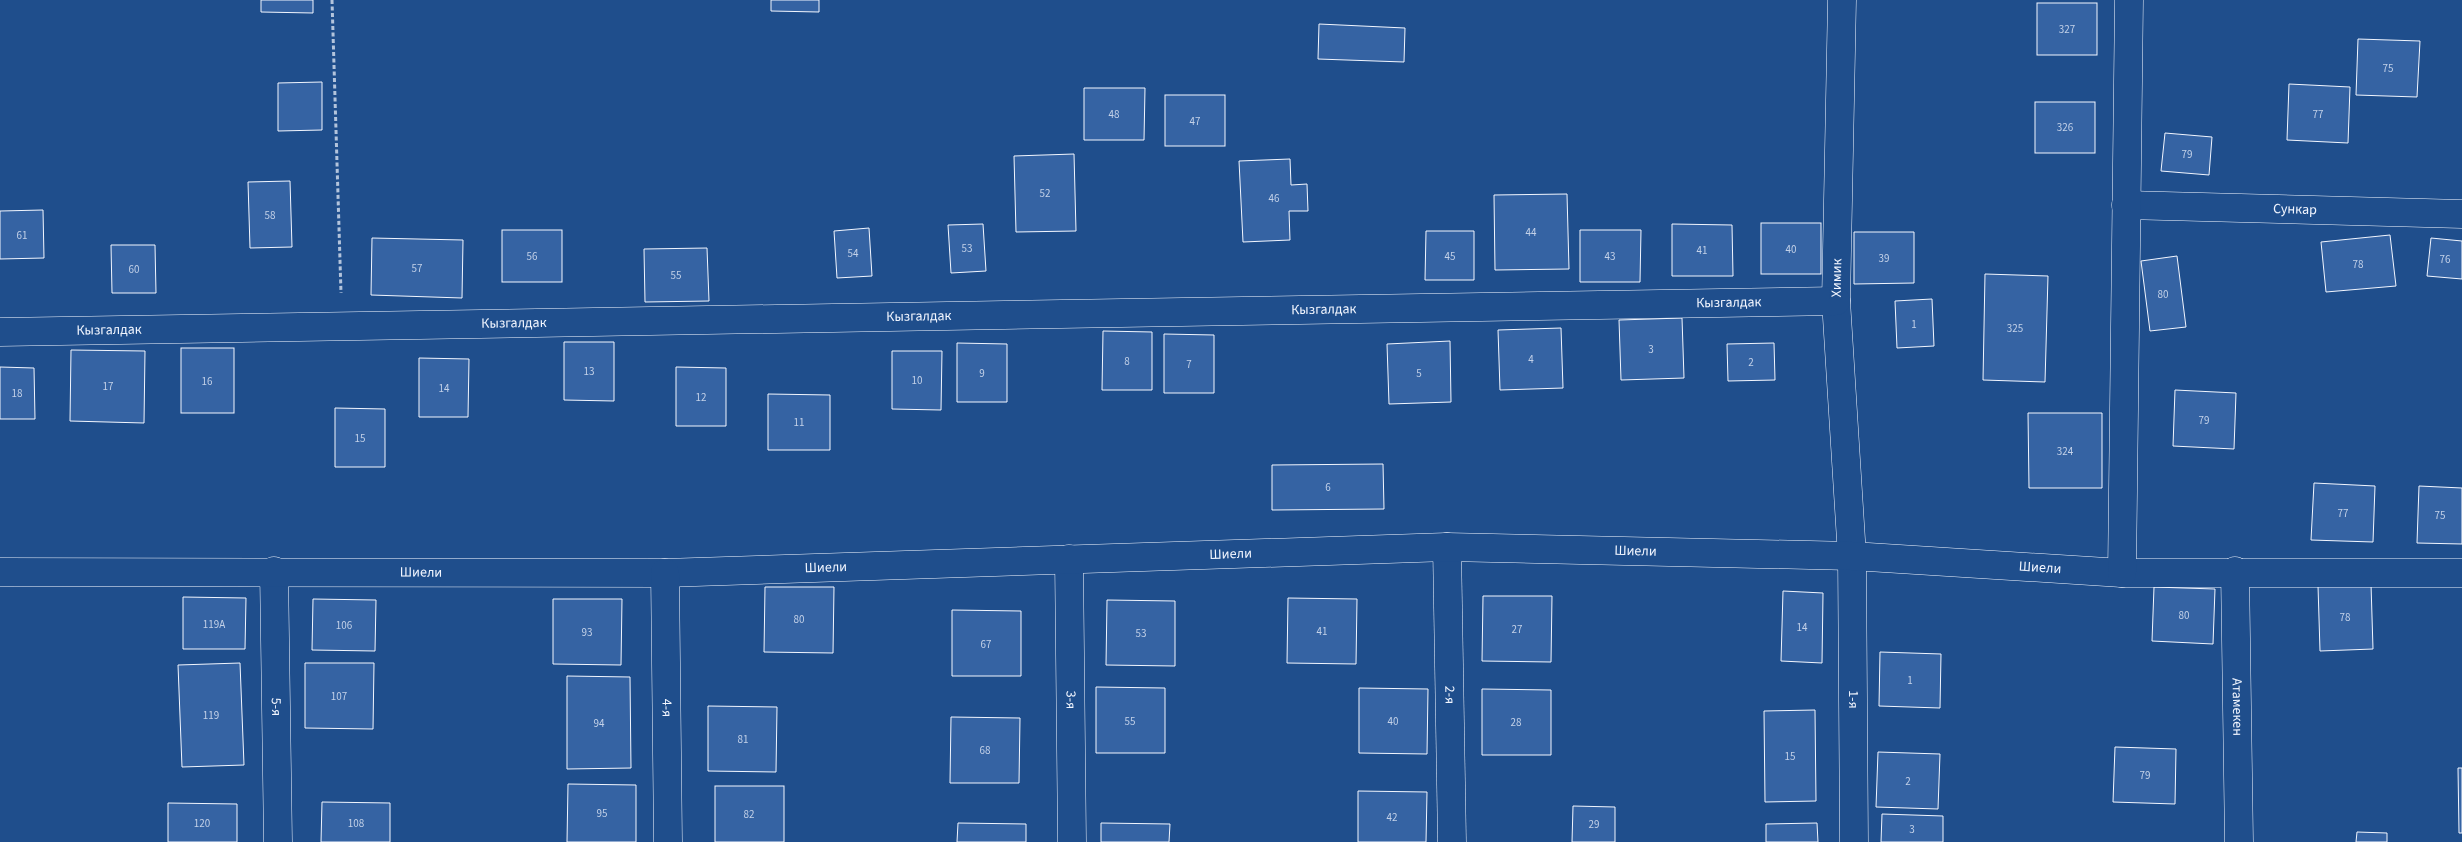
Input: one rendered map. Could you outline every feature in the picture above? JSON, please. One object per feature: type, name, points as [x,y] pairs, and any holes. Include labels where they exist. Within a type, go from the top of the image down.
[{"type":"street","name":"Химик","points":[[1842,0],[1836,301],[1852,556]]},
{"type":"street","points":[[2122,573],[2129,0]]},
{"type":"street","name":"Сункар","points":[[2126,205],[2462,214]]},
{"type":"street","name":"Кызгалдак","points":[[0,332],[1836,301]]},
{"type":"street","name":"Шиели","points":[[0,572],[665,573],[1447,547],[1852,556],[2122,573],[2235,571],[2462,573]]},
{"type":"street","name":"2-я","points":[[1447,547],[1452,842]]},
{"type":"street","name":"1-я","points":[[1852,556],[1854,842]]},
{"type":"street","name":"3-я","points":[[1069,559],[1072,842]]},
{"type":"street","name":"5-я","points":[[274,571],[278,842]]},
{"type":"street","name":"Атамекен","points":[[2235,571],[2239,842]]},
{"type":"street","name":"4-я","points":[[665,573],[668,842]]},
{"type":"path","points":[[332,0],[342,326]]},
{"type":"building","points":[[261,0],[313,0],[313,13],[261,12]]},
{"type":"building","points":[[771,0],[819,0],[819,12],[771,11]]},
{"type":"building","points":[[2037,3],[2097,3],[2097,55],[2037,55]]},
{"type":"building","points":[[1319,24],[1405,28],[1404,62],[1318,59]]},
{"type":"building","points":[[2358,39],[2420,41],[2417,97],[2356,95]]},
{"type":"building","points":[[322,82],[322,130],[278,131],[278,83]]},
{"type":"building","points":[[2289,84],[2350,87],[2348,143],[2287,140]]},
{"type":"building","points":[[1084,88],[1145,88],[1144,140],[1084,140]]},
{"type":"building","points":[[1165,95],[1225,95],[1225,146],[1165,146]]},
{"type":"building","points":[[2035,102],[2095,102],[2095,153],[2035,153]]},
{"type":"building","points":[[2165,133],[2212,137],[2209,175],[2161,171]]},
{"type":"building","points":[[1074,154],[1076,231],[1016,232],[1014,156]]},
{"type":"building","points":[[1290,159],[1291,185],[1307,184],[1308,211],[1289,211],[1290,240],[1243,242],[1239,161]]},
{"type":"building","points":[[290,181],[292,247],[250,248],[248,182]]},
{"type":"building","points":[[1567,194],[1569,269],[1495,270],[1494,195]]},
{"type":"building","points":[[43,210],[44,258],[0,259],[0,211]]},
{"type":"building","points":[[1761,223],[1821,223],[1821,274],[1761,274]]},
{"type":"building","points":[[983,224],[986,271],[951,273],[948,225]]},
{"type":"building","points":[[1672,224],[1732,225],[1733,276],[1672,276]]},
{"type":"building","points":[[869,228],[872,276],[837,278],[834,231]]},
{"type":"building","points":[[502,230],[562,230],[562,282],[502,282]]},
{"type":"building","points":[[1580,230],[1641,230],[1640,282],[1580,282]]},
{"type":"building","points":[[1426,231],[1474,231],[1474,280],[1425,280]]},
{"type":"building","points":[[1854,232],[1914,232],[1914,283],[1854,284]]},
{"type":"building","points":[[2390,235],[2396,286],[2326,292],[2321,242]]},
{"type":"building","points":[[372,238],[463,240],[462,298],[371,295]]},
{"type":"building","points":[[2431,238],[2462,241],[2462,279],[2427,276]]},
{"type":"building","points":[[111,245],[155,245],[156,293],[112,293]]},
{"type":"building","points":[[707,248],[709,301],[645,302],[644,249]]},
{"type":"building","points":[[2177,256],[2186,327],[2150,331],[2141,261]]},
{"type":"building","points":[[1985,274],[2048,276],[2045,382],[1983,380]]},
{"type":"building","points":[[1932,299],[1934,346],[1897,348],[1895,301]]},
{"type":"building","points":[[1682,318],[1684,378],[1621,380],[1619,320]]},
{"type":"building","points":[[1561,328],[1563,388],[1500,390],[1498,330]]},
{"type":"building","points":[[1103,331],[1152,332],[1152,390],[1102,390]]},
{"type":"building","points":[[1164,334],[1214,335],[1214,393],[1164,393]]},
{"type":"building","points":[[1450,341],[1451,402],[1389,404],[1387,344]]},
{"type":"building","points":[[564,342],[614,342],[614,401],[564,400]]},
{"type":"building","points":[[957,343],[1007,344],[1007,402],[957,402]]},
{"type":"building","points":[[1774,343],[1775,380],[1728,381],[1727,344]]},
{"type":"building","points":[[181,348],[234,348],[234,413],[181,413]]},
{"type":"building","points":[[71,350],[145,351],[144,423],[70,421]]},
{"type":"building","points":[[892,351],[942,351],[941,410],[892,409]]},
{"type":"building","points":[[419,358],[469,359],[468,417],[419,417]]},
{"type":"building","points":[[0,367],[34,368],[35,419],[0,419]]},
{"type":"building","points":[[676,367],[726,368],[726,426],[676,426]]},
{"type":"building","points":[[2175,390],[2236,393],[2234,449],[2173,446]]},
{"type":"building","points":[[768,394],[830,395],[830,450],[768,450]]},
{"type":"building","points":[[335,408],[385,409],[385,467],[335,467]]},
{"type":"building","points":[[2028,413],[2102,413],[2102,488],[2029,488]]},
{"type":"building","points":[[1383,464],[1384,509],[1272,510],[1272,465]]},
{"type":"building","points":[[2314,483],[2375,486],[2373,542],[2311,540]]},
{"type":"building","points":[[2419,486],[2462,488],[2462,544],[2417,543]]},
{"type":"building","points":[[2371,584],[2373,649],[2320,651],[2318,586]]},
{"type":"building","points":[[765,587],[834,587],[833,653],[764,652]]},
{"type":"building","points":[[2154,587],[2215,589],[2213,644],[2152,641]]},
{"type":"building","points":[[1783,591],[1823,593],[1822,663],[1781,661]]},
{"type":"building","points":[[1483,596],[1552,596],[1551,662],[1482,661]]},
{"type":"building","points":[[183,597],[246,598],[245,649],[183,649]]},
{"type":"building","points":[[1288,598],[1357,599],[1356,664],[1287,663]]},
{"type":"building","points":[[313,599],[376,600],[375,651],[312,650]]},
{"type":"building","points":[[553,599],[622,599],[621,665],[553,664]]},
{"type":"building","points":[[1107,600],[1175,601],[1175,666],[1106,665]]},
{"type":"building","points":[[952,610],[1021,611],[1021,676],[952,676]]},
{"type":"building","points":[[1880,652],[1941,654],[1940,708],[1879,706]]},
{"type":"building","points":[[240,663],[244,765],[182,767],[178,665]]},
{"type":"building","points":[[305,663],[374,663],[373,729],[305,728]]},
{"type":"building","points":[[567,676],[630,677],[631,768],[567,769]]},
{"type":"building","points":[[1096,687],[1165,688],[1165,753],[1096,753]]},
{"type":"building","points":[[1359,688],[1428,689],[1427,754],[1359,753]]},
{"type":"building","points":[[1482,689],[1551,690],[1551,755],[1482,755]]},
{"type":"building","points":[[708,706],[777,707],[776,772],[708,771]]},
{"type":"building","points":[[1815,710],[1816,801],[1765,802],[1764,711]]},
{"type":"building","points":[[951,717],[1020,718],[1019,783],[950,783]]},
{"type":"building","points":[[2115,747],[2176,749],[2175,804],[2113,802]]},
{"type":"building","points":[[1878,752],[1940,754],[1938,809],[1876,807]]},
{"type":"building","points":[[2458,768],[2462,768],[2462,833],[2459,833]]},
{"type":"building","points":[[568,784],[636,785],[636,842],[567,842]]},
{"type":"building","points":[[715,786],[784,786],[784,842],[715,842]]},
{"type":"building","points":[[1358,791],[1427,792],[1426,842],[1358,842]]},
{"type":"building","points":[[322,802],[390,803],[390,842],[321,842]]},
{"type":"building","points":[[168,803],[237,804],[237,842],[168,842]]},
{"type":"building","points":[[1573,806],[1615,807],[1615,842],[1572,842]]},
{"type":"building","points":[[1882,814],[1943,816],[1943,842],[1881,842]]},
{"type":"building","points":[[958,823],[1026,824],[1026,842],[957,842]]},
{"type":"building","points":[[1101,823],[1170,824],[1169,842],[1101,842]]},
{"type":"building","points":[[1817,823],[1818,842],[1766,842],[1766,824]]},
{"type":"building","points":[[2357,832],[2387,833],[2387,842],[2356,842]]}]
